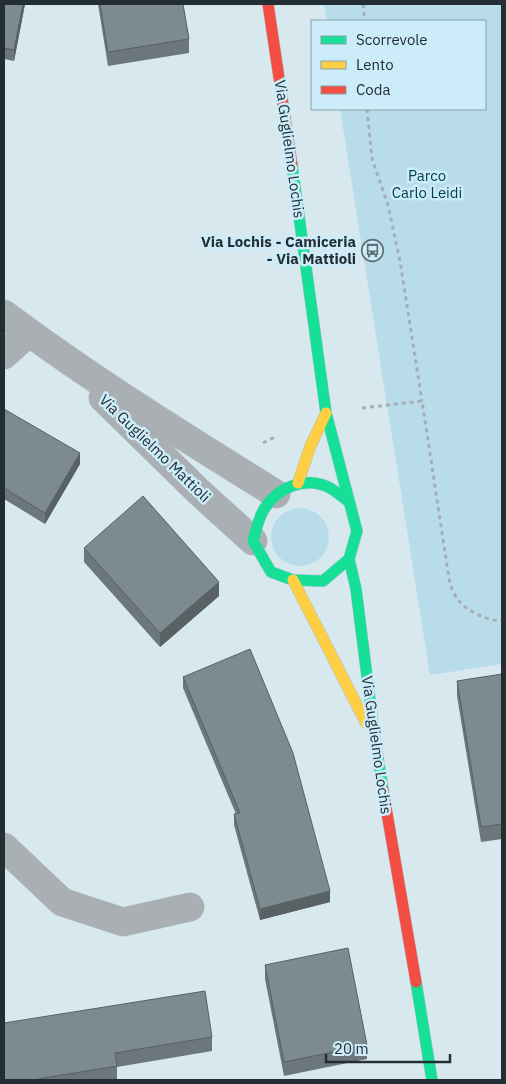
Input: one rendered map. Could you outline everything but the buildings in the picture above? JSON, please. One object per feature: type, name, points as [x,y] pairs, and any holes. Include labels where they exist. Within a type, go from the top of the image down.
[{"type":"street","name":"Via Guglielmo Lochis","points":[[268,4],[306,259],[326,412],[357,531],[350,559],[356,590],[375,740],[432,1080]]},
{"type":"street","name":"Via Guglielmo Mattioli","points":[[4,314],[59,354],[287,489],[311,482],[329,487],[349,502]]},
{"type":"street","points":[[4,355],[28,333]]},
{"type":"street","name":"Via Guglielmo Mattioli","points":[[59,354],[198,491],[253,541],[271,572],[293,580],[323,581],[350,559]]},
{"type":"street","points":[[253,541],[262,512],[287,489],[310,447],[326,412]]},
{"type":"street","points":[[293,580],[375,740]]},
{"type":"street","points":[[4,847],[62,902],[123,922],[190,907]]},
{"type":"path","points":[[363,4],[365,20]]},
{"type":"path","points":[[367,110],[372,159],[388,206],[400,261],[450,586],[459,601],[473,613],[497,621],[502,620]]},
{"type":"path","points":[[326,412],[422,401]]},
{"type":"green space","name":"Parco Carlo Leidi","points":[[324,4],[502,4],[502,664],[430,675],[340,110],[486,110],[486,20],[327,20]]},
{"type":"green space","points":[[300,508],[311,510],[324,521],[329,537],[327,548],[316,561],[300,566],[289,564],[276,553],[271,537],[273,526],[284,513]]},
{"type":"traffic: fast","points":[[292,165],[326,413],[357,531],[349,559],[356,589],[383,790]]},
{"type":"traffic: fast","points":[[349,502],[330,488],[320,484],[311,483],[292,486],[275,496],[263,511],[253,541],[271,572],[293,580],[323,581],[349,559]]},
{"type":"traffic: fast","points":[[416,982],[432,1080]]},
{"type":"traffic: slow","points":[[298,483],[310,447],[326,413]]},
{"type":"traffic: slow","points":[[293,580],[366,723]]},
{"type":"traffic: jam","points":[[268,4],[292,165]]},
{"type":"traffic: jam","points":[[383,790],[416,982]]},
{"type":"place","name":"Via Lochis - Camiceria - Via Mattioli","points":[[372,250]]}]
